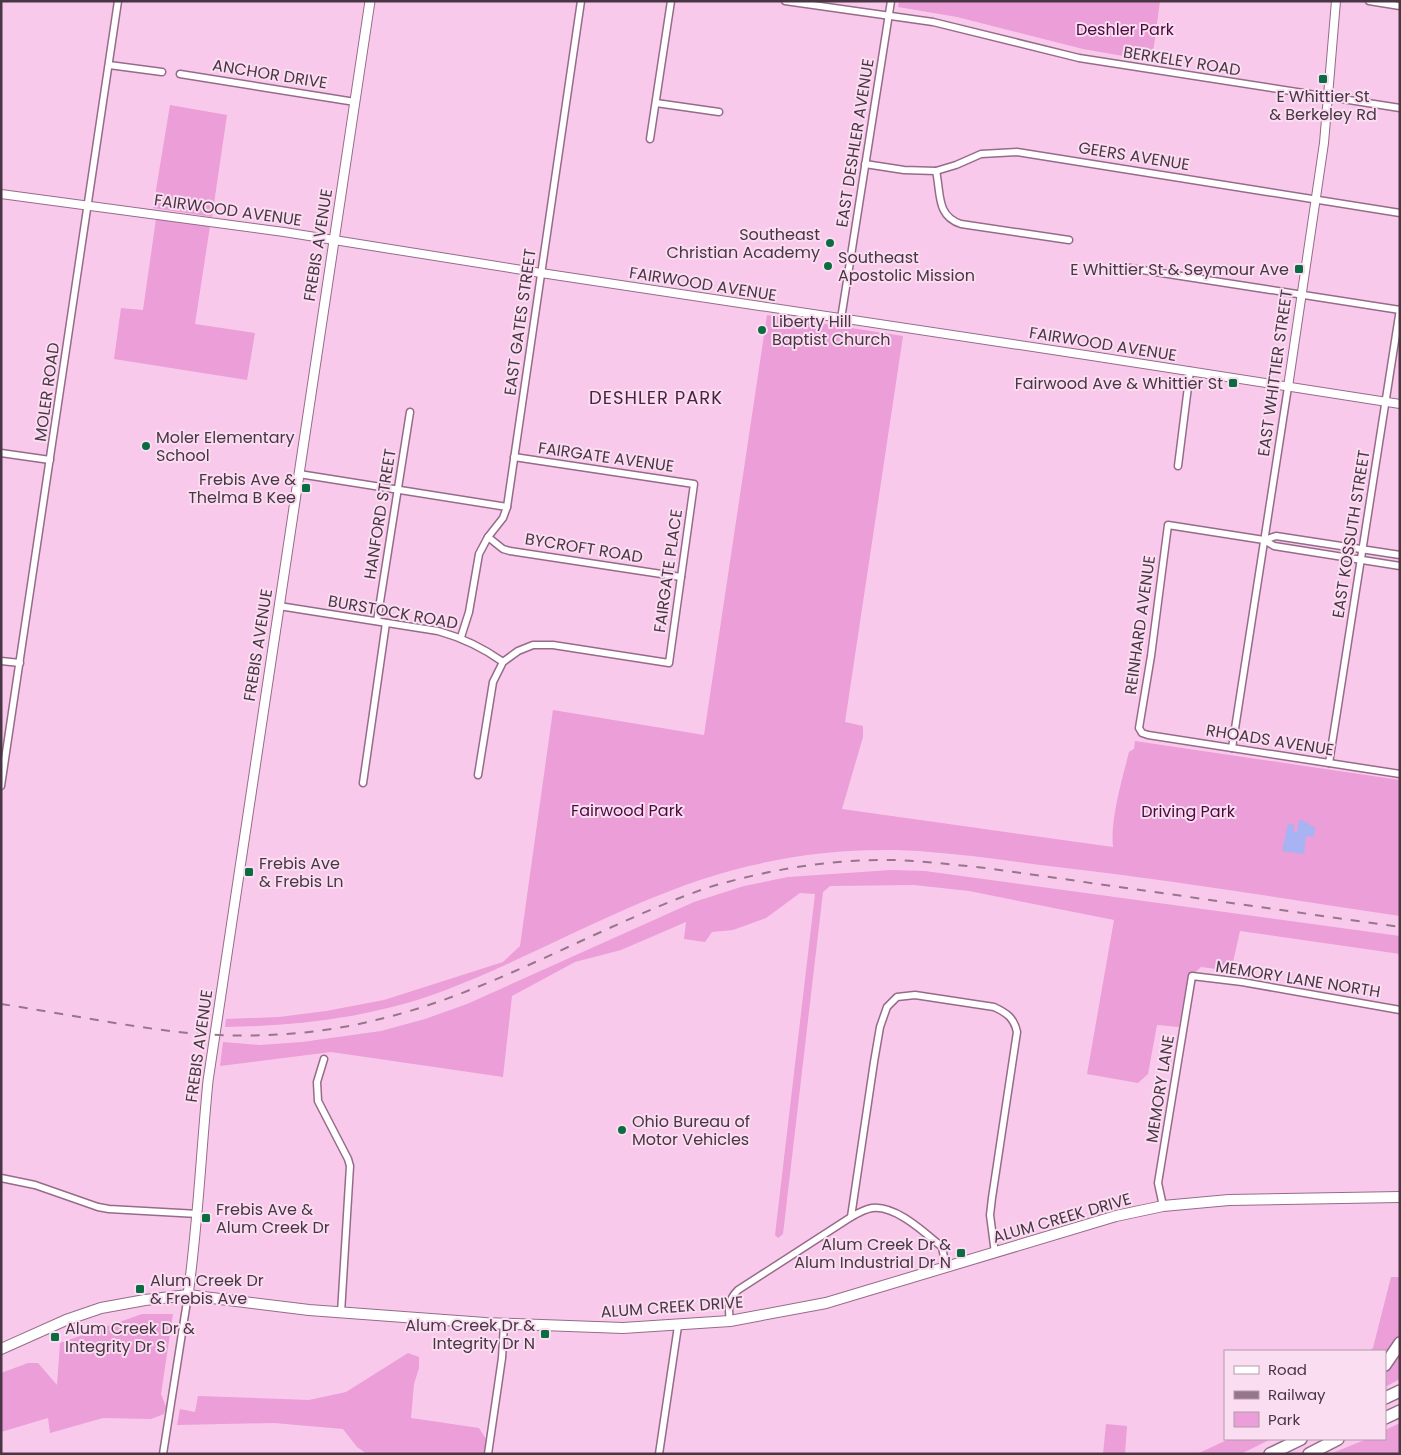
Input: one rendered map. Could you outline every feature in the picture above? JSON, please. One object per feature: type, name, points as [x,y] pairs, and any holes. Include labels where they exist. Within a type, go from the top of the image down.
[{"type":"highway","points":[[1386,1364],[1400,1343]]},
{"type":"highway","points":[[1386,1398],[1400,1391]]},
{"type":"highway","points":[[1386,1418],[1400,1411]]},
{"type":"highway","points":[[1266,1454],[1287,1440]]},
{"type":"highway","points":[[1270,1454],[1299,1440]]},
{"type":"highway","points":[[1309,1454],[1336,1440]]},
{"type":"main road","name":"FREBIS AVENUE","points":[[188,1295],[198,1214],[208,1081],[370,1]]},
{"type":"main road","name":"ALUM CREEK DRIVE","points":[[1,1349],[66,1320],[102,1308],[188,1295],[341,1313],[504,1324],[623,1328],[678,1326],[730,1321],[826,1302],[1116,1216],[1163,1206],[1229,1200],[1400,1197]]},
{"type":"street","name":"MOLER ROAD","points":[[1,786],[118,1]]},
{"type":"street","name":"EAST GATES STREET","points":[[461,637],[469,612],[477,560],[488,536],[503,518],[507,507],[581,1]]},
{"type":"street","points":[[650,139],[672,1]]},
{"type":"street","name":"BERKELEY ROAD","points":[[785,1],[933,22],[1079,58],[1400,108]]},
{"type":"street","name":"EAST DESHLER AVENUE","points":[[841,319],[891,1]]},
{"type":"street","name":"EAST WHITTIER STREET","points":[[1232,748],[1316,200],[1329,98],[1336,1]]},
{"type":"street","points":[[1369,1],[1400,6]]},
{"type":"street","points":[[109,65],[162,72]]},
{"type":"street","name":"ANCHOR DRIVE","points":[[180,74],[355,102]]},
{"type":"street","points":[[656,103],[719,112]]},
{"type":"street","name":"GEERS AVENUE","points":[[865,164],[904,170],[936,171],[981,154],[1017,152],[1400,213]]},
{"type":"street","points":[[936,171],[941,205],[944,214],[952,221],[961,224],[1069,240]]},
{"type":"street","name":"FAIRWOOD AVENUE","points":[[1,194],[151,213],[334,240],[1400,404]]},
{"type":"street","points":[[1123,267],[1400,310]]},
{"type":"street","name":"EAST KOSSUTH STREET","points":[[1330,763],[1400,310]]},
{"type":"street","points":[[1178,466],[1190,371]]},
{"type":"street","name":"HANFORD STREET","points":[[377,621],[410,412]]},
{"type":"street","points":[[1,453],[50,460]]},
{"type":"street","name":"FAIRGATE AVENUE","points":[[514,457],[694,484]]},
{"type":"street","points":[[299,474],[507,507]]},
{"type":"street","name":"FAIRGATE PLACE","points":[[503,662],[518,651],[533,645],[542,644],[669,663],[694,484]]},
{"type":"street","name":"REINHARD AVENUE","points":[[1139,728],[1168,525],[1264,540]]},
{"type":"street","name":"BYCROFT ROAD","points":[[488,536],[503,549],[510,551],[681,577]]},
{"type":"street","points":[[1264,540],[1276,536],[1400,556]]},
{"type":"street","points":[[1264,540],[1274,546],[1400,566]]},
{"type":"street","name":"BURSTOCK ROAD","points":[[279,606],[438,631],[461,637],[488,651],[503,662]]},
{"type":"street","points":[[363,782],[386,623]]},
{"type":"street","points":[[1,661],[20,663]]},
{"type":"street","points":[[478,775],[491,689],[496,674],[503,662]]},
{"type":"street","name":"RHOADS AVENUE","points":[[1139,728],[1142,733],[1148,735],[1400,774]]},
{"type":"street","name":"MEMORY LANE NORTH","points":[[1192,976],[1252,984],[1400,1010]]},
{"type":"street","name":"MEMORY LANE","points":[[1163,1206],[1158,1183],[1192,976]]},
{"type":"street","points":[[851,1217],[879,1036],[887,1007],[897,997],[915,995],[994,1007],[1006,1012],[1015,1022],[1018,1032],[990,1215],[994,1253]]},
{"type":"street","points":[[324,1059],[317,1082],[318,1101],[348,1158],[350,1166],[341,1313]]},
{"type":"street","points":[[1,1178],[35,1185],[98,1207],[198,1214]]},
{"type":"street","points":[[730,1321],[730,1299],[738,1290],[866,1209],[875,1207],[899,1214],[942,1247],[946,1267]]},
{"type":"street","points":[[163,1454],[188,1295]]},
{"type":"street","points":[[488,1454],[502,1358],[504,1324]]},
{"type":"street","points":[[659,1454],[678,1326]]},
{"type":"green space","name":"Deshler Park","points":[[899,1],[1160,1],[1152,61],[1083,49],[957,17],[898,7]]},
{"type":"green space","points":[[170,105],[227,115],[212,217],[153,208]]},
{"type":"green space","points":[[156,219],[210,226],[195,324],[255,333],[247,380],[114,359],[121,308],[143,310]]},
{"type":"green space","name":"Fairwood Park","points":[[767,315],[903,336],[845,722],[863,726],[863,737],[842,809],[1113,847],[1113,825],[1117,800],[1129,752],[1134,749],[1135,741],[1400,780],[1400,916],[1143,878],[962,855],[885,850],[816,854],[749,866],[671,890],[446,990],[392,1007],[309,1022],[225,1027],[226,1019],[279,1017],[326,1011],[384,1000],[503,962],[520,946],[553,710],[704,735]]},
{"type":"green space","points":[[891,870],[925,871],[1400,936],[1400,954],[1240,931],[1231,971],[1201,967],[1187,980],[1179,1027],[1157,1025],[1148,1074],[1138,1083],[1087,1074],[1114,920],[969,891],[914,885],[830,886],[823,892],[783,1234],[778,1238],[775,1235],[815,894],[800,893],[766,918],[733,930],[712,932],[705,942],[684,939],[686,922],[621,950],[575,962],[512,996],[503,1077],[331,1052],[220,1066],[223,1042],[260,1045],[302,1042],[381,1031],[425,1019],[467,1004],[694,902],[744,886],[788,877]]},
{"type":"green space","points":[[1391,1277],[1400,1277],[1400,1334],[1386,1356],[1386,1350],[1371,1350]]},
{"type":"green space","points":[[142,1314],[173,1314],[161,1394],[166,1407],[164,1414],[151,1419],[103,1418],[50,1433],[48,1418],[1,1432],[1,1373],[28,1363],[38,1363],[57,1385],[60,1343]]},
{"type":"green space","points":[[1400,1350],[1400,1379],[1386,1386],[1386,1370]]},
{"type":"green space","points":[[408,1353],[419,1357],[411,1418],[479,1428],[486,1439],[484,1454],[367,1454],[357,1447],[343,1429],[274,1423],[177,1425],[180,1409],[195,1412],[198,1396],[309,1400],[346,1392]]},
{"type":"green space","points":[[1400,1423],[1400,1454],[1330,1454],[1365,1440],[1386,1440],[1386,1430]]},
{"type":"green space","points":[[1106,1424],[1127,1426],[1125,1454],[1103,1454]]},
{"type":"green space","points":[[1227,1440],[1269,1440],[1241,1454],[1197,1454]]},
{"type":"water","points":[[1299,820],[1315,828],[1314,837],[1306,836],[1304,854],[1282,851],[1288,824],[1294,825],[1294,832],[1297,832]]},
{"type":"railway","points":[[1,1004],[134,1026],[203,1034],[277,1035],[327,1030],[408,1012],[471,990],[656,908],[713,886],[780,870],[848,861],[894,860],[986,868],[1400,927]]},
{"type":"place","name":"E Whittier St & Berkeley Rd","points":[[1323,79]]},
{"type":"place","name":"Southeast Christian Academy","points":[[830,243]]},
{"type":"place","name":"Southeast Apostolic Mission","points":[[828,266]]},
{"type":"place","name":"E Whittier St & Seymour Ave","points":[[1299,269]]},
{"type":"place","name":"Liberty Hill Baptist Church","points":[[762,330]]},
{"type":"place","name":"Fairwood Ave & Whittier St","points":[[1233,383]]},
{"type":"place","name":"Moler Elementary School","points":[[146,446]]},
{"type":"place","name":"Frebis Ave & Thelma B Kee","points":[[306,488]]},
{"type":"place","name":"Frebis Ave & Frebis Ln","points":[[249,872]]},
{"type":"place","name":"Ohio Bureau of Motor Vehicles","points":[[622,1130]]},
{"type":"place","name":"Frebis Ave & Alum Creek Dr","points":[[206,1218]]},
{"type":"place","name":"Alum Creek Dr & Alum Industrial Dr N","points":[[961,1253]]},
{"type":"place","name":"Alum Creek Dr & Frebis Ave","points":[[140,1289]]},
{"type":"place","name":"Alum Creek Dr & Integrity Dr N","points":[[545,1334]]},
{"type":"place","name":"Alum Creek Dr & Integrity Dr S","points":[[55,1337]]},
{"type":"district","name":"DESHLER PARK","points":[[656,397]]},
{"type":"park label","name":"Driving Park","points":[[1188,811]]}]
